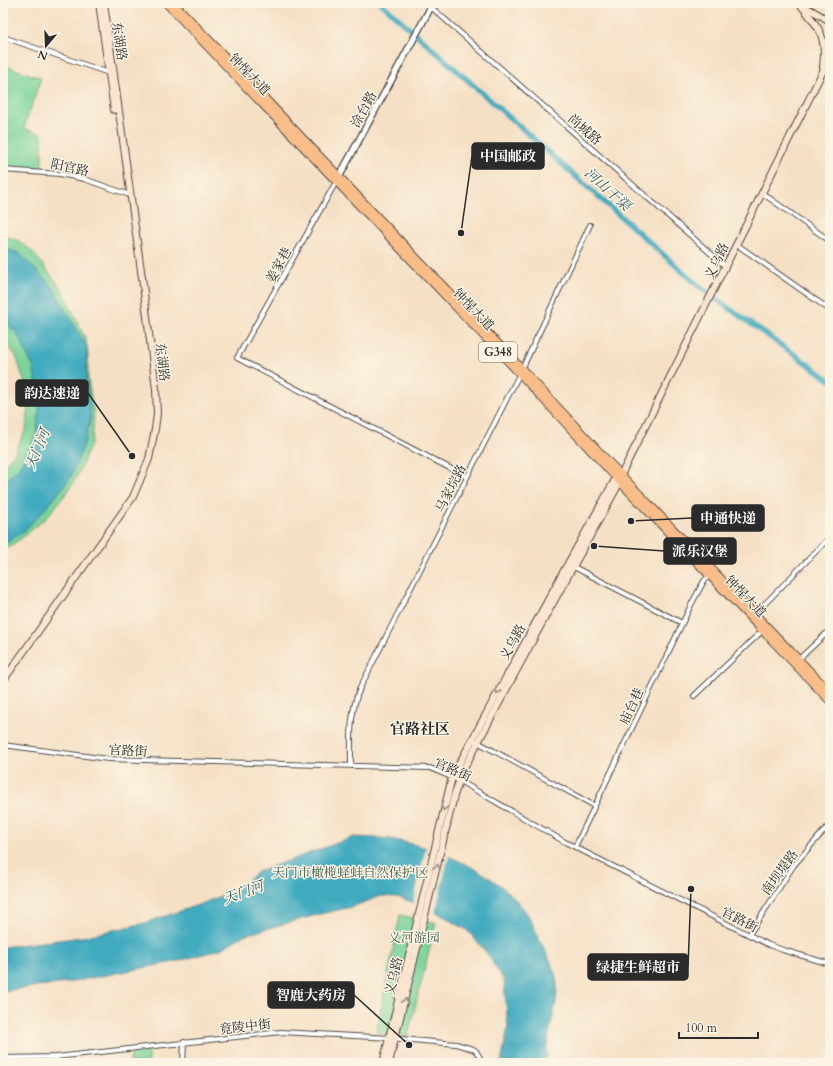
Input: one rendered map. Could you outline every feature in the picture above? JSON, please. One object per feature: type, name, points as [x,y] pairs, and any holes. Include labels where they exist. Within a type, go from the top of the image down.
[{"type":"highway","points":[[161,3],[220,63]]},
{"type":"highway","name":"钟惺大道","points":[[166,3],[220,63],[337,179],[408,246],[459,307]]},
{"type":"highway","name":"钟惺大道","points":[[174,3],[337,179],[384,235],[459,307],[619,479],[756,612],[830,692]]},
{"type":"highway","points":[[180,3],[337,179]]},
{"type":"highway","name":"钟惺大道","points":[[653,512],[761,632],[830,701]]},
{"type":"highway","points":[[761,632],[830,707]]},
{"type":"highway","points":[[800,658],[830,686]]},
{"type":"main road","name":"东湖路","points":[[3,681],[128,505],[141,482],[151,452],[156,421],[156,398],[128,195],[99,3]]},
{"type":"main road","name":"东湖路","points":[[3,674],[126,504],[138,481],[148,451],[153,414],[152,390],[104,3]]},
{"type":"main road","points":[[799,3],[830,21]]},
{"type":"main road","points":[[799,3],[815,22],[823,38],[825,50],[823,71]]},
{"type":"main road","name":"义乌路","points":[[389,1063],[393,1038],[455,779],[464,767],[475,741],[570,565],[619,479],[830,57]]},
{"type":"main road","points":[[823,71],[830,64]]},
{"type":"main road","name":"义乌路","points":[[383,1063],[393,1038]]},
{"type":"street","name":"涂台路","points":[[337,179],[432,5]]},
{"type":"street","name":"尚城路","points":[[432,5],[725,266]]},
{"type":"street","points":[[3,37],[109,73]]},
{"type":"street","name":"阳官路","points":[[3,170],[60,174],[84,180],[128,195]]},
{"type":"street","name":"姜家巷","points":[[337,179],[237,358],[467,476]]},
{"type":"street","points":[[762,193],[830,241]]},
{"type":"street","name":"马家垸路","points":[[351,766],[351,720],[358,693],[368,670],[520,371],[590,225]]},
{"type":"street","points":[[736,244],[830,310]]},
{"type":"street","points":[[756,612],[830,537]]},
{"type":"street","points":[[570,565],[682,623]]},
{"type":"street","name":"庙台巷","points":[[575,847],[682,623],[697,594],[709,576]]},
{"type":"street","points":[[800,658],[830,630]]},
{"type":"street","points":[[694,696],[761,632]]},
{"type":"street","points":[[475,741],[595,806]]},
{"type":"street","name":"官路街","points":[[3,745],[108,759],[420,767],[438,771],[455,779],[575,847],[775,948],[830,964]]},
{"type":"street","name":"南坝堤路","points":[[749,935],[794,864],[830,824]]},
{"type":"street","name":"竟陵中街","points":[[3,1058],[56,1056],[274,1032],[393,1038],[448,1043],[473,1049],[478,1054],[480,1063]]},
{"type":"street","points":[[183,1063],[184,1042]]},
{"type":"street","points":[[56,1056],[56,1063]]},
{"type":"green space","points":[[3,65],[41,78],[24,128],[42,134],[42,168],[3,167]]},
{"type":"green space","points":[[3,235],[19,241],[32,251],[63,291],[86,340],[88,353],[88,378],[94,414],[91,444],[69,490],[47,517],[3,551],[3,466],[14,454],[26,429],[30,399],[16,356],[3,338]]},
{"type":"green space","name":"义河游园","points":[[400,915],[436,923],[408,1036],[376,1033]]},
{"type":"green space","points":[[148,1050],[148,1063],[130,1063],[131,1052]]},
{"type":"water","name":"天门河","points":[[3,247],[20,254],[52,286],[87,347],[86,374],[91,418],[84,445],[71,477],[49,505],[24,531],[3,545],[3,484],[20,466],[36,436],[40,399],[33,367],[17,333],[3,320]]},
{"type":"water","name":"天门市橄榄蛏蚌自然保护区","points":[[354,837],[394,840],[417,845],[453,858],[488,877],[517,901],[530,918],[551,963],[556,979],[557,995],[547,1044],[547,1063],[501,1063],[508,1027],[504,981],[486,952],[467,930],[440,914],[397,897],[381,896],[352,907],[320,914],[244,935],[221,949],[179,961],[66,983],[3,991],[3,947],[82,937],[145,923],[236,890],[257,872]]},
{"type":"pier","points":[[426,847],[449,854],[435,914],[413,904]]},
{"type":"waterway","name":"河山干渠","points":[[381,3],[693,281],[830,380]]},
{"type":"place","name":"中国邮政","points":[[461,233]]},
{"type":"place","name":"韵达速递","points":[[132,456]]},
{"type":"place","name":"申通快递","points":[[631,521]]},
{"type":"place","name":"派乐汉堡","points":[[594,546]]},
{"type":"place","name":"绿捷生鲜超市","points":[[691,889]]},
{"type":"place","name":"智鹿大药房","points":[[409,1045]]},
{"type":"district","name":"官路社区","points":[[420,729]]}]
